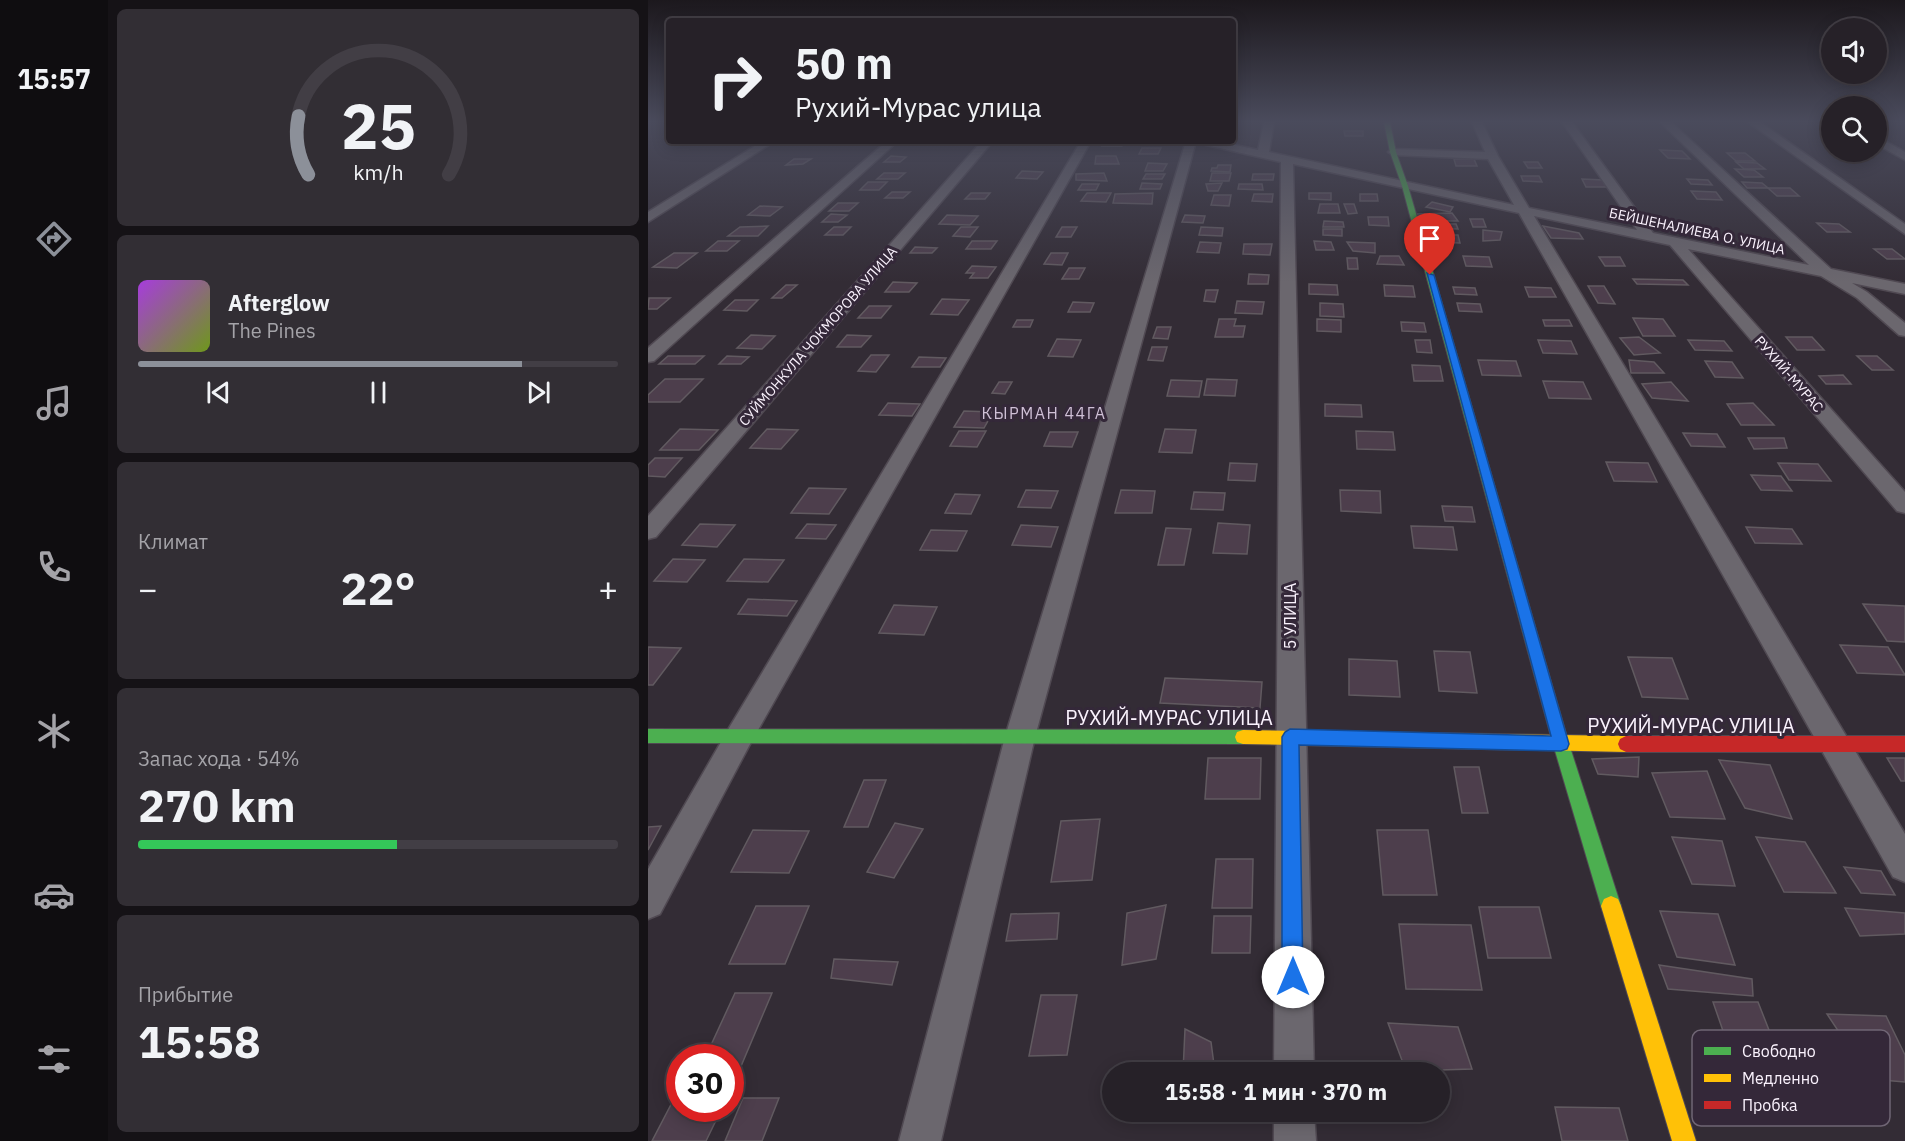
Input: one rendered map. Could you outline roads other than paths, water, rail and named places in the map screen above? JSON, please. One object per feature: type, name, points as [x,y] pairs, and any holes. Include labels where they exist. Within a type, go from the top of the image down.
[{"type":"street","points":[[648,218],[716,175]]},
{"type":"street","points":[[648,357],[854,175]]},
{"type":"street","name":"СУЙМОНКУЛА ЧОКМОРОВА УЛИЦА","points":[[648,531],[958,175]]},
{"type":"street","points":[[648,902],[740,737],[1066,175]]},
{"type":"street","points":[[920,1141],[1020,737],[1181,175]]},
{"type":"street","name":"5 УЛИЦА","points":[[1287,175],[1294,1062]]},
{"type":"street","name":"БЕЙШЕНАЛИЕВА О. УЛИЦА","points":[[1356,175],[1905,289]]},
{"type":"street","points":[[1401,175],[1561,744],[1684,1141]]},
{"type":"street","points":[[1504,175],[1833,745],[1905,865]]},
{"type":"street","points":[[1605,175],[1648,236]]},
{"type":"street","points":[[1722,175],[1826,273],[1862,294],[1905,332]]},
{"type":"street","points":[[1828,175],[1905,230]]},
{"type":"street","points":[[648,204],[670,204]]},
{"type":"street","name":"РУХИЙ-МУРАС","points":[[1674,241],[1905,506]]},
{"type":"street","name":"РУХИЙ-МУРАС УЛИЦА","points":[[648,736],[1290,737],[1561,744],[1905,744]]},
{"type":"street","points":[[1294,1122],[1295,1141]]},
{"type":"district","name":"КЫРМАН 44ГА","points":[[1044,413]]}]
